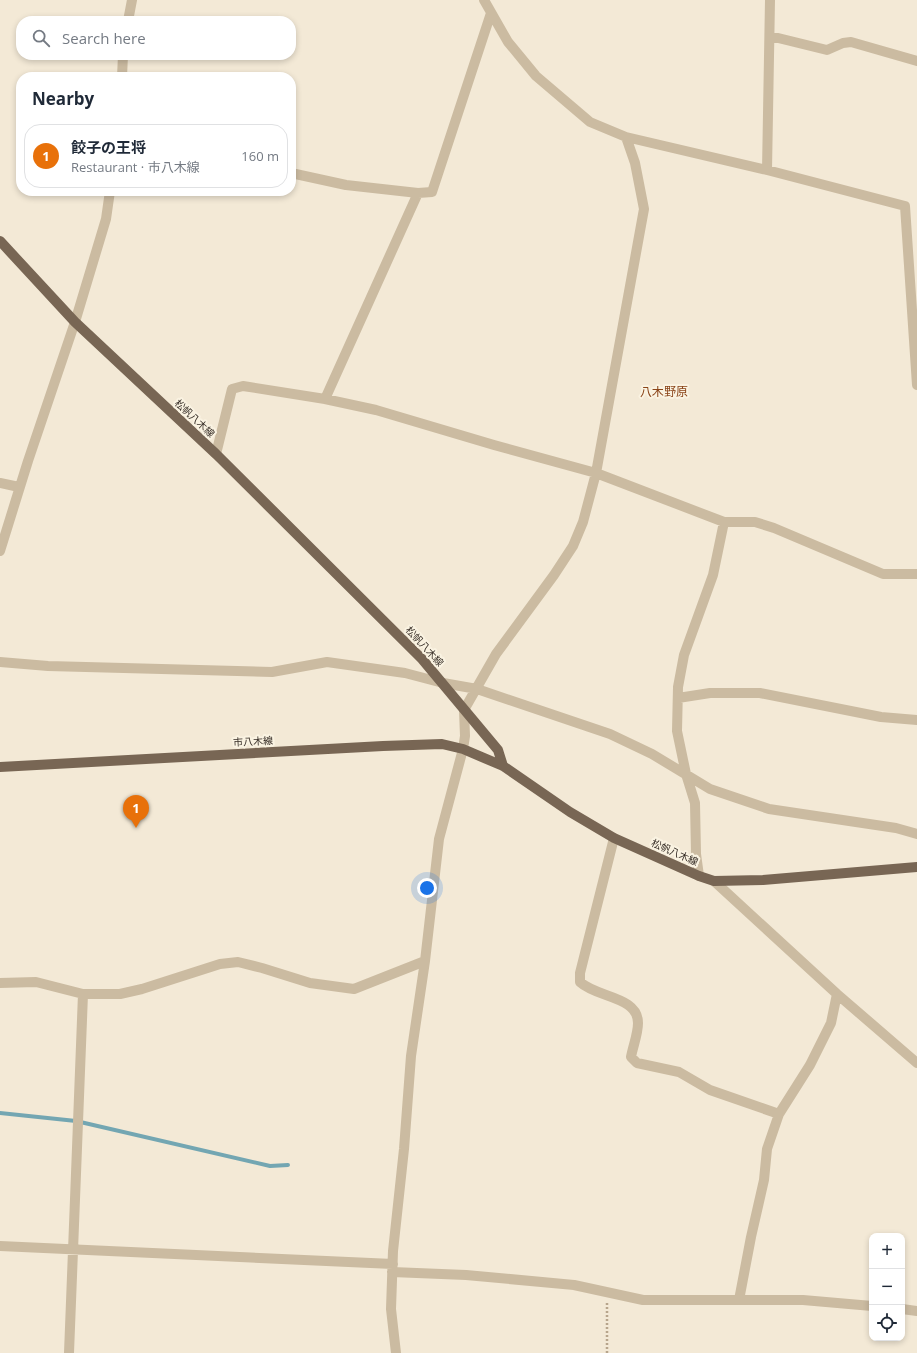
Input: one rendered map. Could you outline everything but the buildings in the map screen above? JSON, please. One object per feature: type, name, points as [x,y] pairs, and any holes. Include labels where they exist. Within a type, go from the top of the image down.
[{"type":"main road","name":"松帆八木線","points":[[0,240],[75,322],[216,454],[422,659],[498,750],[503,766],[570,812],[614,838],[699,876],[714,881],[763,880],[917,867]]},
{"type":"main road","name":"市八木線","points":[[0,767],[442,744],[463,749],[503,766]]},
{"type":"street","points":[[129,16],[132,0]]},
{"type":"street","points":[[484,0],[508,42],[536,76],[590,122],[626,137],[767,170],[906,206],[917,385]]},
{"type":"street","points":[[767,170],[770,0]]},
{"type":"street","points":[[296,174],[346,185],[418,193],[432,192],[492,13]]},
{"type":"street","points":[[770,36],[827,50],[843,43],[851,42],[917,61]]},
{"type":"street","points":[[122,72],[123,60]]},
{"type":"street","points":[[396,1353],[391,1309],[393,1251],[404,1149],[411,1056],[425,961],[439,839],[463,749],[465,736],[464,710],[496,654],[554,575],[573,546],[583,522],[596,472],[644,209],[635,163],[626,137]]},
{"type":"street","points":[[325,399],[418,193]]},
{"type":"street","points":[[0,551],[19,487],[75,322],[106,219],[109,196]]},
{"type":"street","points":[[216,454],[232,389],[243,386],[325,399],[376,410],[494,445],[596,472],[724,522],[755,522],[774,528],[883,574],[917,574]]},
{"type":"street","points":[[0,483],[19,487]]},
{"type":"street","points":[[699,876],[696,854],[695,803],[686,774],[677,732],[678,687],[684,656],[712,575],[724,522]]},
{"type":"street","points":[[0,662],[48,666],[272,672],[327,662],[405,673],[443,683],[477,689],[610,734],[652,754],[710,789],[769,809],[896,828],[917,834]]},
{"type":"street","points":[[678,698],[710,693],[760,693],[880,717],[909,718],[917,720]]},
{"type":"street","points":[[614,838],[580,973],[580,982],[586,988],[630,1005],[637,1013],[638,1024],[631,1057],[637,1063],[679,1072],[710,1090],[779,1114]]},
{"type":"street","points":[[714,881],[838,994],[917,1063]]},
{"type":"street","points":[[0,983],[36,982],[83,994],[120,994],[142,989],[220,964],[238,962],[310,983],[354,989],[425,961]]},
{"type":"street","points":[[69,1353],[83,994]]},
{"type":"street","points":[[739,1300],[750,1238],[764,1180],[767,1149],[779,1114],[810,1065],[831,1023],[838,994]]},
{"type":"street","points":[[0,1246],[392,1268],[574,1285],[643,1300],[803,1300],[869,1306]]},
{"type":"street","points":[[905,1309],[917,1311]]},
{"type":"path","points":[[607,1293],[607,1353]]},
{"type":"waterway","points":[[0,1113],[76,1121],[270,1166],[288,1165]]},
{"type":"place","name":"餃子の王将","points":[[136,828]]},
{"type":"district","name":"八木野原","points":[[664,391]]}]
